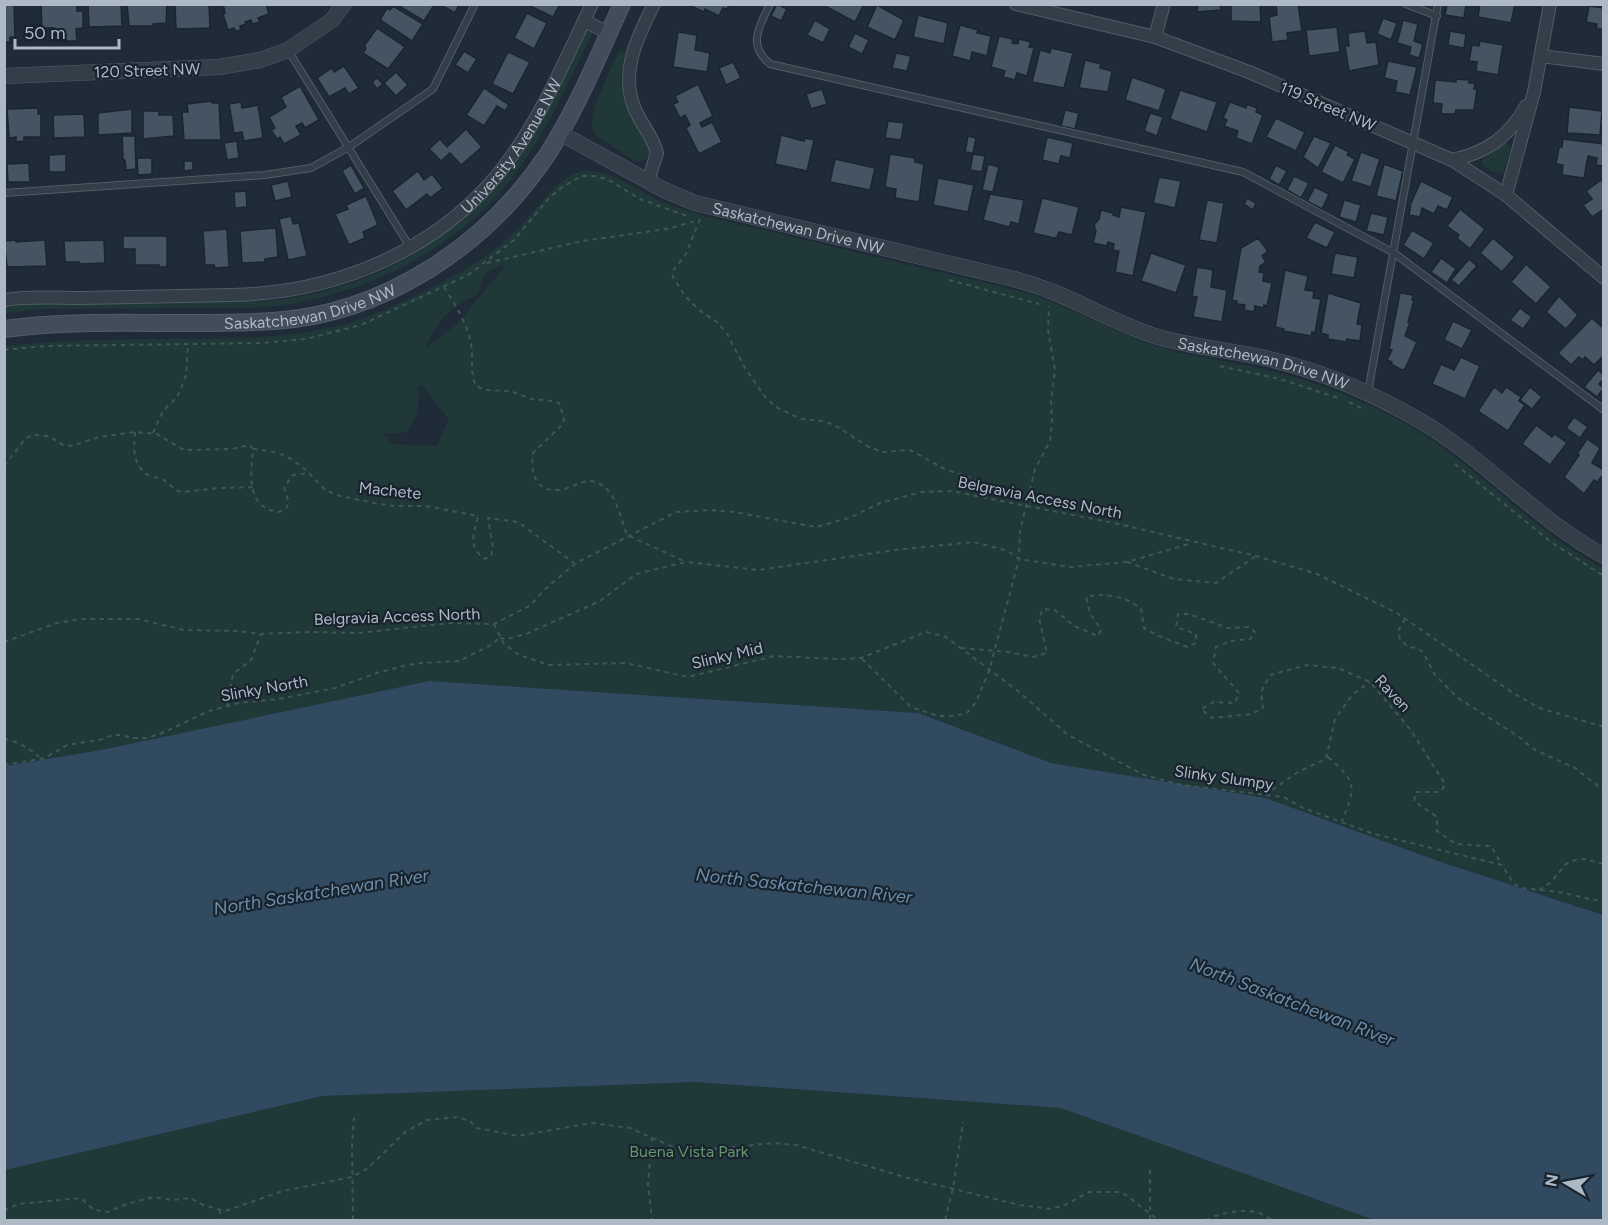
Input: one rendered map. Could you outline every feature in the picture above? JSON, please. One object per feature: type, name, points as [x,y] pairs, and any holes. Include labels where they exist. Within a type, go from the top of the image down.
[{"type":"main road","name":"University Avenue NW","points":[[560,132],[622,4]]},
{"type":"main road","name":"Saskatchewan Drive NW","points":[[4,329],[61,324],[275,321],[319,314],[363,302],[402,285],[439,264],[475,237],[505,208],[527,182],[560,132]]},
{"type":"street","name":"120 Street NW","points":[[4,76],[219,67],[260,60],[288,50],[332,20],[344,4]]},
{"type":"street","name":"University Avenue NW","points":[[411,248],[455,217],[484,190],[510,158],[535,120],[592,4]]},
{"type":"street","points":[[648,181],[657,153],[634,108],[629,81],[631,59],[637,39],[654,4]]},
{"type":"street","name":"119 Street NW","points":[[1016,4],[1155,37],[1249,72],[1452,160],[1506,195],[1604,279]]},
{"type":"street","points":[[1155,37],[1164,4]]},
{"type":"street","points":[[1506,195],[1534,92],[1550,4]]},
{"type":"street","points":[[584,21],[609,33]]},
{"type":"street","points":[[1541,56],[1604,64]]},
{"type":"street","points":[[1452,160],[1473,156],[1505,135],[1519,118],[1534,92]]},
{"type":"street","name":"Saskatchewan Drive NW","points":[[560,132],[648,181],[695,203],[1014,279],[1052,291],[1155,336],[1265,358],[1309,370],[1368,393],[1418,419],[1450,440],[1497,475],[1541,514],[1585,546],[1604,556]]},
{"type":"street","name":"Saskatchewan Drive NW","points":[[4,300],[278,292],[320,285],[360,273],[411,248]]},
{"type":"lane","points":[[4,193],[265,176],[311,168],[349,147],[433,89],[475,4]]},
{"type":"lane","points":[[770,4],[760,25],[756,43],[760,56],[770,64],[1243,172],[1394,253],[1604,410]]},
{"type":"lane","points":[[1406,4],[1437,15]]},
{"type":"lane","points":[[1368,393],[1438,4]]},
{"type":"lane","points":[[288,50],[411,248]]},
{"type":"path","points":[[677,214],[700,219]]},
{"type":"path","points":[[484,264],[582,241],[667,229],[700,219]]},
{"type":"path","points":[[700,219],[686,254],[672,272],[673,277],[685,296],[726,332],[740,360],[766,399],[788,414],[801,419],[824,421],[836,426],[869,447],[882,452],[910,450],[945,469],[974,479],[986,497]]},
{"type":"path","points":[[942,278],[1039,303]]},
{"type":"path","points":[[444,287],[467,326],[472,347],[472,378],[476,386],[484,390],[510,391],[532,399],[553,400],[559,403],[564,418],[563,424],[533,453],[533,473],[537,483],[551,491],[596,481],[605,487],[614,499],[627,535],[686,562],[758,570],[895,550],[974,542],[1008,551],[1019,559],[1070,567],[1127,562],[1195,542]]},
{"type":"path","points":[[861,658],[911,707],[938,716],[954,716],[967,713],[976,702],[989,671],[1019,559],[1020,531],[1035,469],[1050,441],[1051,400],[1055,370],[1048,330],[1049,306]]},
{"type":"path","points":[[153,433],[163,411],[177,397],[182,386],[186,375],[188,344]]},
{"type":"path","points":[[1216,365],[1310,387],[1368,411]]},
{"type":"path","points":[[135,432],[134,450],[137,464],[146,474],[164,480],[176,490],[182,492],[253,487]]},
{"type":"path","points":[[4,466],[26,438],[33,435],[49,436],[63,446],[72,446],[99,437],[135,432],[153,433],[184,450],[231,449],[250,445],[253,449],[251,469],[255,498],[270,512],[278,512],[285,508],[288,501],[284,487],[287,481],[293,475],[309,473]]},
{"type":"path","name":"Machete","points":[[253,449],[279,453],[294,459],[326,490],[340,496],[395,506],[426,506],[488,518]]},
{"type":"path","points":[[1453,462],[1551,542],[1604,576]]},
{"type":"path","name":"Belgravia Access North","points":[[4,642],[57,623],[80,619],[138,619],[184,630],[261,634],[358,633],[450,623],[495,624],[531,605],[544,590],[575,564],[627,535],[676,512],[710,510],[734,512],[816,527],[849,518],[880,503],[922,492],[951,491],[1195,542],[1256,556],[1317,574],[1405,618],[1524,700],[1560,716],[1604,727]]},
{"type":"path","points":[[478,516],[474,548],[488,560],[493,548],[488,518],[518,522],[575,564]]},
{"type":"path","points":[[1127,562],[1174,579],[1216,583],[1256,556]]},
{"type":"path","points":[[495,624],[499,638],[507,639],[526,634],[600,601],[636,574],[686,562]]},
{"type":"path","name":"Raven","points":[[993,650],[1033,657],[1047,653],[1039,618],[1043,609],[1055,610],[1074,626],[1098,636],[1101,630],[1090,613],[1086,597],[1098,594],[1131,600],[1141,609],[1144,628],[1187,646],[1196,643],[1196,634],[1176,627],[1178,614],[1189,614],[1228,628],[1250,627],[1255,632],[1250,639],[1231,641],[1216,647],[1213,663],[1239,693],[1235,703],[1214,702],[1201,709],[1212,718],[1252,714],[1263,708],[1261,692],[1270,675],[1307,665],[1338,668],[1370,682],[1410,729],[1445,784],[1442,792],[1416,792],[1414,801],[1437,817],[1437,831],[1456,844],[1491,846],[1502,865]]},
{"type":"path","points":[[1405,618],[1398,631],[1400,639],[1408,647],[1423,652],[1435,675],[1458,698],[1519,737],[1535,750],[1575,768],[1604,791]]},
{"type":"path","name":"Slinky Mid","points":[[499,638],[504,645],[519,655],[549,665],[626,663],[688,677],[758,658],[774,656],[861,658],[926,632],[946,637],[989,671]]},
{"type":"path","points":[[227,706],[233,674],[251,660],[261,634]]},
{"type":"path","name":"Slinky North","points":[[4,765],[45,758],[67,745],[99,740],[113,735],[133,738],[153,736],[195,717],[227,706],[335,688],[407,665],[459,661],[477,653],[499,638]]},
{"type":"path","points":[[960,648],[993,650]]},
{"type":"path","name":"Slinky Slumpy","points":[[989,671],[1018,691],[1068,735],[1144,775],[1182,785],[1284,797],[1303,808],[1374,834],[1502,865]]},
{"type":"path","points":[[1265,795],[1298,772],[1328,757],[1335,719],[1353,694],[1370,682]]},
{"type":"path","points":[[4,739],[21,744],[35,752],[39,758]]},
{"type":"path","points":[[1328,757],[1344,772],[1352,785],[1352,794],[1342,821]]},
{"type":"path","points":[[1539,890],[1550,883],[1566,864],[1575,860],[1584,859],[1604,864]]},
{"type":"path","points":[[1502,865],[1514,884],[1522,888],[1604,902]]},
{"type":"path","points":[[4,1211],[18,1204],[81,1198],[93,1210],[108,1212],[129,1203],[154,1197],[173,1200],[190,1198],[203,1205],[225,1211],[283,1191],[352,1177],[368,1168],[405,1132],[427,1120],[458,1117],[470,1121],[477,1128],[518,1136],[591,1123],[630,1128],[673,1147],[713,1149],[773,1143],[796,1145],[880,1170],[1020,1205],[1051,1209],[1065,1206],[1089,1192],[1118,1192],[1150,1212],[1158,1221]]},
{"type":"path","points":[[353,1221],[354,1118]]},
{"type":"path","points":[[945,1221],[953,1188],[963,1122]]},
{"type":"path","points":[[651,1137],[648,1184],[652,1221]]},
{"type":"path","points":[[1150,1170],[1150,1221]]},
{"type":"path","points":[[219,1210],[222,1221]]},
{"type":"path","points":[[1206,1221],[1215,1216],[1256,1212],[1273,1221]]},
{"type":"green space","points":[[586,32],[592,34],[550,118],[521,166],[499,194],[473,220],[444,242],[381,277],[312,300],[276,306],[40,309],[5,313],[4,307],[34,304],[124,301],[245,302],[288,299],[329,290],[370,276],[408,258],[476,207],[505,176],[546,115]]},
{"type":"green space","points":[[622,50],[625,54],[621,74],[624,98],[650,151],[649,156],[642,162],[635,161],[598,137],[592,126],[598,98],[619,51]]},
{"type":"green space","points":[[1506,143],[1511,147],[1503,173],[1493,172],[1482,164],[1482,160]]},
{"type":"green space","points":[[583,171],[603,173],[665,203],[700,215],[1027,293],[1165,349],[1277,372],[1316,384],[1389,415],[1426,436],[1464,464],[1535,523],[1603,569],[1603,915],[1438,861],[1266,798],[1051,763],[918,713],[429,681],[101,750],[5,766],[5,346],[89,340],[254,337],[307,332],[359,320],[427,290],[482,258],[514,233],[554,188]],"holes":[[[506,265],[457,324],[425,349],[434,330],[445,316],[459,304],[478,294],[486,274]],[[422,385],[449,420],[436,446],[393,444],[381,433],[407,432],[415,417],[419,400],[418,388]]]},
{"type":"green space","name":"Buena Vista Park","points":[[695,1082],[1061,1108],[1374,1220],[5,1220],[5,1170],[244,1106],[322,1096]]},
{"type":"water","name":"North Saskatchewan River","points":[[429,681],[918,713],[1051,763],[1266,798],[1438,861],[1603,915],[1603,1220],[1374,1220],[1061,1108],[695,1082],[322,1096],[5,1170],[5,766],[101,750]]},
{"type":"building","points":[[4,4],[14,4],[15,37],[10,37],[10,42],[4,42]]},
{"type":"building","points":[[41,4],[77,4],[77,11],[83,11],[83,28],[76,29],[77,41],[60,41],[59,32],[53,32],[53,28],[42,28]]},
{"type":"building","points":[[88,4],[121,4],[122,26],[89,27]]},
{"type":"building","points":[[127,4],[167,4],[166,23],[153,24],[153,26],[129,26]]},
{"type":"building","points":[[175,4],[209,4],[210,28],[176,29]]},
{"type":"building","points":[[223,4],[266,4],[269,14],[258,18],[260,22],[252,24],[251,20],[245,22],[246,24],[240,26],[241,30],[235,31],[234,28],[228,30],[223,14],[225,13]]},
{"type":"building","points":[[396,4],[433,4],[434,5],[424,21]]},
{"type":"building","points":[[439,4],[459,4],[455,13]]},
{"type":"building","points":[[526,4],[560,4],[553,17]]},
{"type":"building","points":[[692,4],[730,4],[727,9],[723,8],[719,16],[705,9],[704,12],[691,6]]},
{"type":"building","points":[[777,4],[787,9],[781,21],[771,16]]},
{"type":"building","points":[[826,4],[864,4],[855,22],[825,6]]},
{"type":"building","points":[[1198,4],[1220,4],[1221,10],[1197,12]]},
{"type":"building","points":[[1231,4],[1260,4],[1261,22],[1231,21]]},
{"type":"building","points":[[1298,4],[1302,31],[1287,33],[1288,40],[1272,42],[1269,17],[1277,15],[1276,5]]},
{"type":"building","points":[[1447,4],[1466,4],[1464,18],[1445,15]]},
{"type":"building","points":[[1480,4],[1515,4],[1511,23],[1478,17]]},
{"type":"building","points":[[877,5],[904,20],[895,40],[867,27]]},
{"type":"building","points":[[393,6],[423,24],[412,41],[380,20],[387,8],[390,10]]},
{"type":"building","points":[[1589,6],[1604,8],[1604,30],[1596,28],[1597,24],[1586,22]]},
{"type":"building","points":[[527,13],[547,23],[534,49],[514,38]]},
{"type":"building","points":[[918,15],[948,23],[944,44],[913,37]]},
{"type":"building","points":[[1383,18],[1397,23],[1391,40],[1377,34]]},
{"type":"building","points":[[815,20],[830,29],[823,43],[807,35]]},
{"type":"building","points":[[1403,20],[1418,24],[1414,41],[1423,44],[1419,58],[1409,55],[1411,47],[1397,43]]},
{"type":"building","points":[[960,25],[978,30],[977,33],[991,36],[987,56],[972,52],[970,61],[952,56]]},
{"type":"building","points":[[1337,27],[1340,52],[1309,56],[1306,30]]},
{"type":"building","points":[[377,28],[405,47],[388,69],[363,53],[366,48],[364,46]]},
{"type":"building","points":[[1365,31],[1367,43],[1376,42],[1379,65],[1349,71],[1345,46],[1349,46],[1348,35]]},
{"type":"building","points":[[1450,31],[1466,34],[1464,48],[1448,45]]},
{"type":"building","points":[[678,32],[697,35],[695,50],[710,53],[707,72],[673,67]]},
{"type":"building","points":[[855,33],[869,40],[862,54],[848,47]]},
{"type":"building","points":[[999,36],[1013,39],[1012,43],[1018,44],[1019,39],[1031,42],[1029,47],[1034,48],[1027,76],[1017,73],[1015,80],[1003,77],[1005,71],[991,67]]},
{"type":"building","points":[[1480,41],[1503,45],[1498,75],[1476,71],[1477,62],[1469,61],[1472,45],[1479,46]]},
{"type":"building","points":[[1051,48],[1073,53],[1064,88],[1032,82],[1040,50],[1050,53]]},
{"type":"building","points":[[464,51],[477,59],[468,73],[455,65]]},
{"type":"building","points":[[508,52],[530,62],[513,94],[492,84]]},
{"type":"building","points":[[896,53],[911,56],[907,71],[892,68]]},
{"type":"building","points":[[1085,60],[1101,64],[1100,68],[1112,71],[1108,92],[1079,88]]},
{"type":"building","points":[[1388,61],[1417,67],[1410,95],[1395,92],[1397,81],[1384,78]]},
{"type":"building","points":[[733,62],[741,78],[726,85],[719,68]]},
{"type":"building","points":[[344,66],[359,88],[349,94],[345,88],[329,97],[317,78],[332,68],[334,72]]},
{"type":"building","points":[[396,72],[408,85],[396,96],[384,83]]},
{"type":"building","points":[[1132,77],[1166,89],[1159,111],[1125,100]]},
{"type":"building","points":[[377,78],[383,84],[377,89],[372,82]]},
{"type":"building","points":[[1456,79],[1475,83],[1474,89],[1477,89],[1474,110],[1456,110],[1455,114],[1441,114],[1442,104],[1433,103],[1435,80],[1456,82]]},
{"type":"building","points":[[698,84],[713,116],[700,123],[702,127],[712,122],[722,142],[699,154],[686,128],[690,125],[685,115],[680,118],[673,104],[678,102],[675,96]]},
{"type":"building","points":[[300,86],[319,120],[305,128],[302,123],[296,126],[301,135],[284,144],[280,137],[277,139],[271,130],[275,128],[269,117],[286,107],[281,97]]},
{"type":"building","points":[[484,88],[509,105],[505,111],[497,106],[484,126],[466,115]]},
{"type":"building","points":[[822,89],[827,104],[811,109],[806,94]]},
{"type":"building","points":[[1180,90],[1217,102],[1207,132],[1170,119]]},
{"type":"building","points":[[212,101],[212,103],[219,103],[221,140],[184,140],[182,112],[188,112],[187,104]]},
{"type":"building","points":[[241,102],[242,108],[258,105],[263,138],[244,141],[242,132],[234,133],[229,104]]},
{"type":"building","points":[[1230,102],[1246,108],[1247,104],[1257,108],[1256,112],[1263,115],[1252,144],[1236,138],[1238,131],[1224,126],[1227,120],[1223,118]]},
{"type":"building","points":[[1569,107],[1602,111],[1600,135],[1567,133]]},
{"type":"building","points":[[38,108],[38,114],[41,114],[41,137],[24,137],[24,141],[16,142],[16,137],[9,138],[7,109]]},
{"type":"building","points":[[132,109],[132,133],[98,135],[98,113]]},
{"type":"building","points":[[1065,110],[1079,113],[1075,129],[1061,126]]},
{"type":"building","points":[[143,111],[159,111],[159,115],[173,115],[174,136],[143,139]]},
{"type":"building","points":[[1150,113],[1163,117],[1157,136],[1144,131]]},
{"type":"building","points":[[84,114],[85,137],[54,138],[53,115]]},
{"type":"building","points":[[1276,118],[1305,132],[1296,151],[1266,137]]},
{"type":"building","points":[[888,121],[904,123],[901,140],[885,138]]},
{"type":"building","points":[[466,129],[482,147],[461,165],[450,153],[441,161],[429,149],[440,139],[447,147]]},
{"type":"building","points":[[781,135],[804,141],[805,138],[814,140],[807,171],[775,164]]},
{"type":"building","points":[[122,136],[135,136],[136,169],[126,170],[125,160],[123,160]]},
{"type":"building","points":[[968,136],[976,138],[973,153],[965,152]]},
{"type":"building","points":[[1314,136],[1331,143],[1318,168],[1303,157]]},
{"type":"building","points":[[1047,137],[1073,143],[1070,158],[1061,156],[1059,164],[1042,160]]},
{"type":"building","points":[[1563,139],[1604,144],[1604,166],[1596,165],[1597,158],[1588,156],[1584,178],[1562,175],[1563,165],[1556,164]]},
{"type":"building","points":[[237,141],[239,158],[227,160],[224,143]]},
{"type":"building","points":[[1335,145],[1349,152],[1347,155],[1355,159],[1343,183],[1321,172]]},
{"type":"building","points":[[1361,152],[1380,159],[1371,187],[1351,181]]},
{"type":"building","points":[[66,154],[66,172],[49,172],[49,155]]},
{"type":"building","points":[[890,154],[915,158],[915,162],[924,164],[919,202],[895,198],[896,189],[885,187]]},
{"type":"building","points":[[973,154],[985,156],[982,172],[970,170]]},
{"type":"building","points":[[137,158],[152,158],[152,174],[138,175]]},
{"type":"building","points":[[835,159],[875,168],[870,190],[830,182]]},
{"type":"building","points":[[184,161],[193,161],[193,170],[184,171]]},
{"type":"building","points":[[29,163],[30,182],[8,182],[7,164]]},
{"type":"building","points":[[988,164],[999,167],[993,192],[982,190]]},
{"type":"building","points":[[1384,164],[1403,171],[1396,201],[1376,196]]},
{"type":"building","points":[[351,165],[364,188],[355,194],[342,171]]},
{"type":"building","points":[[1276,165],[1287,171],[1279,185],[1269,179]]},
{"type":"building","points":[[418,171],[424,180],[432,174],[443,188],[430,198],[427,194],[406,210],[392,191]]},
{"type":"building","points":[[1294,176],[1309,183],[1301,198],[1287,190]]},
{"type":"building","points":[[1159,177],[1181,181],[1175,208],[1153,203]]},
{"type":"building","points":[[938,178],[974,185],[968,212],[933,205]]},
{"type":"building","points":[[1601,180],[1604,184],[1604,209],[1592,217],[1583,205],[1592,199],[1586,191]]},
{"type":"building","points":[[288,181],[292,197],[275,201],[271,185]]},
{"type":"building","points":[[1421,181],[1453,197],[1447,210],[1438,206],[1434,214],[1422,208],[1420,217],[1409,215],[1411,203]]},
{"type":"building","points":[[1315,187],[1329,194],[1322,209],[1307,201]]},
{"type":"building","points":[[246,191],[247,207],[235,208],[234,192]]},
{"type":"building","points":[[990,194],[1024,200],[1019,224],[1011,222],[1009,227],[983,220]]},
{"type":"building","points":[[366,196],[378,225],[363,232],[365,238],[349,245],[335,214],[348,209],[346,205]]},
{"type":"building","points":[[1042,198],[1079,207],[1072,235],[1059,232],[1054,238],[1033,233]]},
{"type":"building","points":[[1247,198],[1256,203],[1253,210],[1244,204]]},
{"type":"building","points":[[1207,200],[1224,203],[1217,243],[1199,240]]},
{"type":"building","points":[[1344,200],[1361,205],[1356,222],[1339,217]]},
{"type":"building","points":[[1121,207],[1146,212],[1133,276],[1115,272],[1119,251],[1113,250],[1114,244],[1108,242],[1107,246],[1093,243],[1096,231],[1094,225],[1099,219],[1101,210],[1119,217]]},
{"type":"building","points":[[1460,209],[1485,229],[1470,249],[1457,238],[1459,235],[1447,226]]},
{"type":"building","points":[[1371,213],[1388,217],[1384,235],[1366,231]]},
{"type":"building","points":[[291,216],[293,224],[299,223],[307,256],[288,260],[279,219]]},
{"type":"building","points":[[1315,222],[1335,232],[1327,248],[1306,238]]},
{"type":"building","points":[[276,228],[278,257],[265,259],[265,262],[242,263],[240,231]]},
{"type":"building","points":[[227,229],[229,267],[215,268],[214,265],[205,265],[203,231]]},
{"type":"building","points":[[1412,230],[1434,243],[1424,259],[1403,245]]},
{"type":"building","points":[[123,236],[167,236],[167,267],[135,265],[135,249],[123,249]]},
{"type":"building","points":[[1258,238],[1268,251],[1262,256],[1266,262],[1260,266],[1259,272],[1264,273],[1263,281],[1272,283],[1267,306],[1264,305],[1263,308],[1255,306],[1254,312],[1244,310],[1245,305],[1237,304],[1237,301],[1232,300],[1241,248]]},
{"type":"building","points":[[1493,238],[1515,257],[1502,272],[1480,253]]},
{"type":"building","points":[[16,240],[16,242],[45,240],[47,266],[7,267],[4,241]]},
{"type":"building","points":[[104,240],[105,263],[65,262],[64,241]]},
{"type":"building","points":[[1151,253],[1186,265],[1176,293],[1141,281]]},
{"type":"building","points":[[1335,253],[1358,257],[1354,278],[1331,274]]},
{"type":"building","points":[[1441,258],[1456,269],[1447,283],[1431,272]]},
{"type":"building","points":[[1469,259],[1477,266],[1459,286],[1451,280]]},
{"type":"building","points":[[1526,264],[1551,287],[1536,304],[1511,282]]},
{"type":"building","points":[[1197,267],[1213,270],[1211,287],[1227,290],[1222,322],[1193,317],[1197,297],[1192,296]]},
{"type":"building","points":[[1285,270],[1308,276],[1305,290],[1314,291],[1313,298],[1321,299],[1315,333],[1312,332],[1311,336],[1275,327]]},
{"type":"building","points":[[1328,293],[1361,303],[1357,324],[1362,325],[1360,341],[1347,339],[1346,342],[1328,339],[1328,335],[1321,333]]},
{"type":"building","points":[[1400,293],[1413,295],[1412,300],[1414,300],[1408,322],[1410,322],[1405,336],[1417,342],[1405,369],[1402,370],[1387,360],[1392,350],[1389,349]]},
{"type":"building","points":[[1559,296],[1578,315],[1566,329],[1546,312]]},
{"type":"building","points":[[1520,308],[1532,317],[1523,329],[1510,320]]},
{"type":"building","points":[[1592,318],[1604,329],[1604,355],[1594,365],[1585,357],[1583,360],[1579,357],[1571,365],[1558,353]]},
{"type":"building","points":[[1453,321],[1472,330],[1462,349],[1444,340]]},
{"type":"building","points":[[1461,357],[1480,366],[1465,399],[1432,384],[1441,364],[1454,370]]},
{"type":"building","points":[[1598,370],[1604,375],[1604,379],[1599,384],[1604,388],[1597,397],[1584,387]]},
{"type":"building","points":[[1494,387],[1502,393],[1506,387],[1521,397],[1519,401],[1525,405],[1508,431],[1478,411]]},
{"type":"building","points":[[1530,387],[1542,397],[1532,409],[1520,400]]},
{"type":"building","points":[[1574,417],[1588,427],[1580,438],[1566,428]]},
{"type":"building","points":[[1536,425],[1552,437],[1555,434],[1567,443],[1550,465],[1522,444]]},
{"type":"building","points":[[1587,439],[1600,448],[1592,463],[1604,470],[1604,474],[1597,482],[1594,480],[1584,494],[1564,477]]}]
